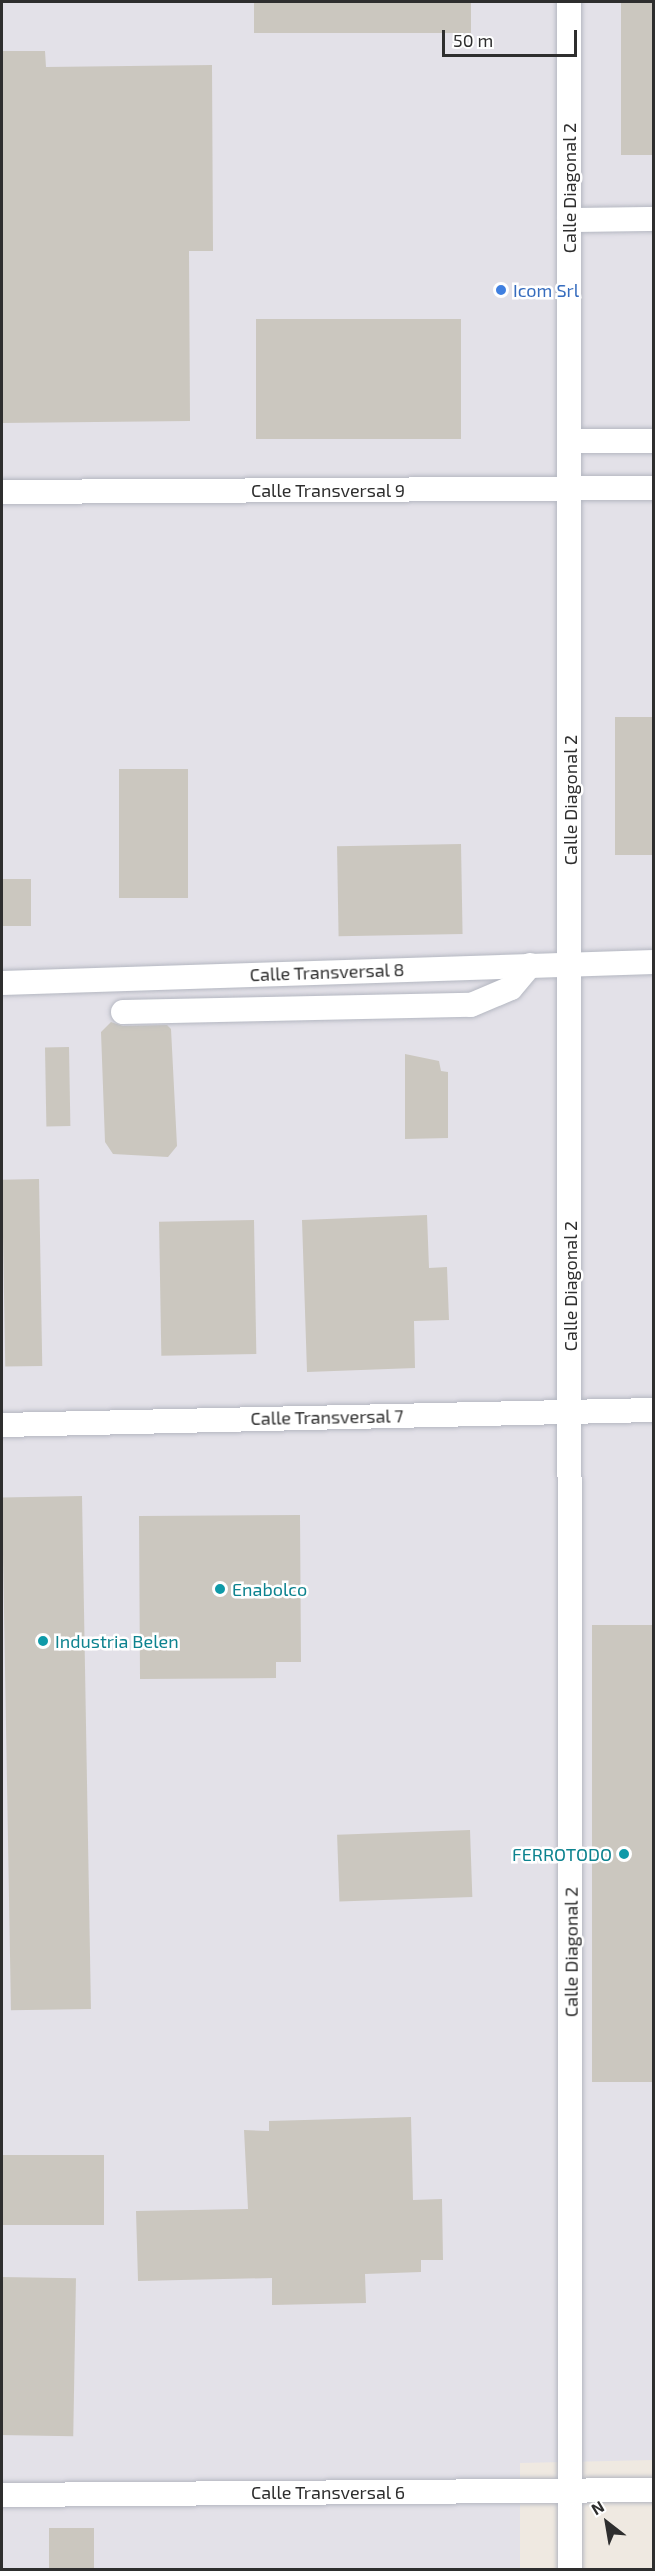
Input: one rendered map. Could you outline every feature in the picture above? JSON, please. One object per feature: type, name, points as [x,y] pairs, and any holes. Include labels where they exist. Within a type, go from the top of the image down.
[{"type":"street","name":"Calle Diagonal 2","points":[[569,2],[570,2570]]},
{"type":"street","points":[[569,220],[654,219]]},
{"type":"street","points":[[568,441],[654,441]]},
{"type":"street","name":"Calle Transversal 9","points":[[2,492],[654,488]]},
{"type":"street","name":"Calle Transversal 8","points":[[2,983],[654,962]]},
{"type":"street","points":[[123,1012],[471,1005],[511,988],[530,965]]},
{"type":"street","name":"Calle Transversal 7","points":[[2,1425],[654,1410]]},
{"type":"street","name":"Calle Transversal 6","points":[[2,2495],[654,2490]]},
{"type":"shaded area","points":[[2,2],[653,2],[653,2460],[520,2463],[520,2569],[2,2570]]},
{"type":"building","points":[[254,2],[471,2],[471,33],[254,33]]},
{"type":"building","points":[[621,2],[654,2],[654,155],[621,155]]},
{"type":"building","points":[[2,51],[45,51],[46,67],[212,65],[213,251],[189,251],[190,421],[2,423]]},
{"type":"building","points":[[256,319],[461,319],[461,439],[256,439]]},
{"type":"building","points":[[615,717],[654,717],[654,855],[615,855]]},
{"type":"building","points":[[119,769],[188,769],[188,898],[119,898]]},
{"type":"building","points":[[461,844],[463,934],[339,936],[337,846]]},
{"type":"building","points":[[2,879],[31,879],[31,926],[2,926]]},
{"type":"building","points":[[111,1022],[123,1026],[167,1025],[171,1029],[177,1146],[168,1157],[113,1154],[105,1142],[101,1032]]},
{"type":"building","points":[[45,1047],[69,1047],[70,1126],[46,1126]]},
{"type":"building","points":[[405,1054],[439,1061],[441,1071],[448,1072],[448,1138],[405,1139]]},
{"type":"building","points":[[39,1179],[42,1366],[5,1367],[2,1180]]},
{"type":"building","points":[[427,1215],[429,1268],[447,1267],[449,1320],[414,1321],[415,1368],[307,1372],[302,1220]]},
{"type":"building","points":[[254,1220],[256,1354],[161,1356],[159,1222]]},
{"type":"building","points":[[82,1496],[91,2009],[11,2010],[2,1497]]},
{"type":"building","name":"Enabolco","points":[[300,1515],[301,1662],[276,1662],[276,1678],[140,1679],[139,1516]]},
{"type":"building","name":"FERROTODO","points":[[592,1625],[654,1625],[654,2082],[592,2082]]},
{"type":"building","points":[[470,1830],[472,1897],[339,1902],[337,1835]]},
{"type":"building","points":[[411,2117],[413,2200],[442,2199],[443,2260],[421,2260],[421,2272],[365,2274],[366,2303],[272,2305],[272,2278],[138,2281],[136,2211],[248,2209],[244,2130],[269,2131],[269,2121]]},
{"type":"building","points":[[2,2155],[104,2155],[104,2225],[2,2225]]},
{"type":"building","points":[[2,2277],[76,2278],[73,2436],[2,2435]]},
{"type":"building","points":[[49,2528],[94,2528],[94,2570],[49,2570]]},
{"type":"place","name":"Icom Srl","points":[[501,290]]},
{"type":"place","name":"Enabolco","points":[[220,1589]]},
{"type":"place","name":"Industria Belen","points":[[43,1641]]},
{"type":"place","name":"FERROTODO","points":[[624,1854]]}]
